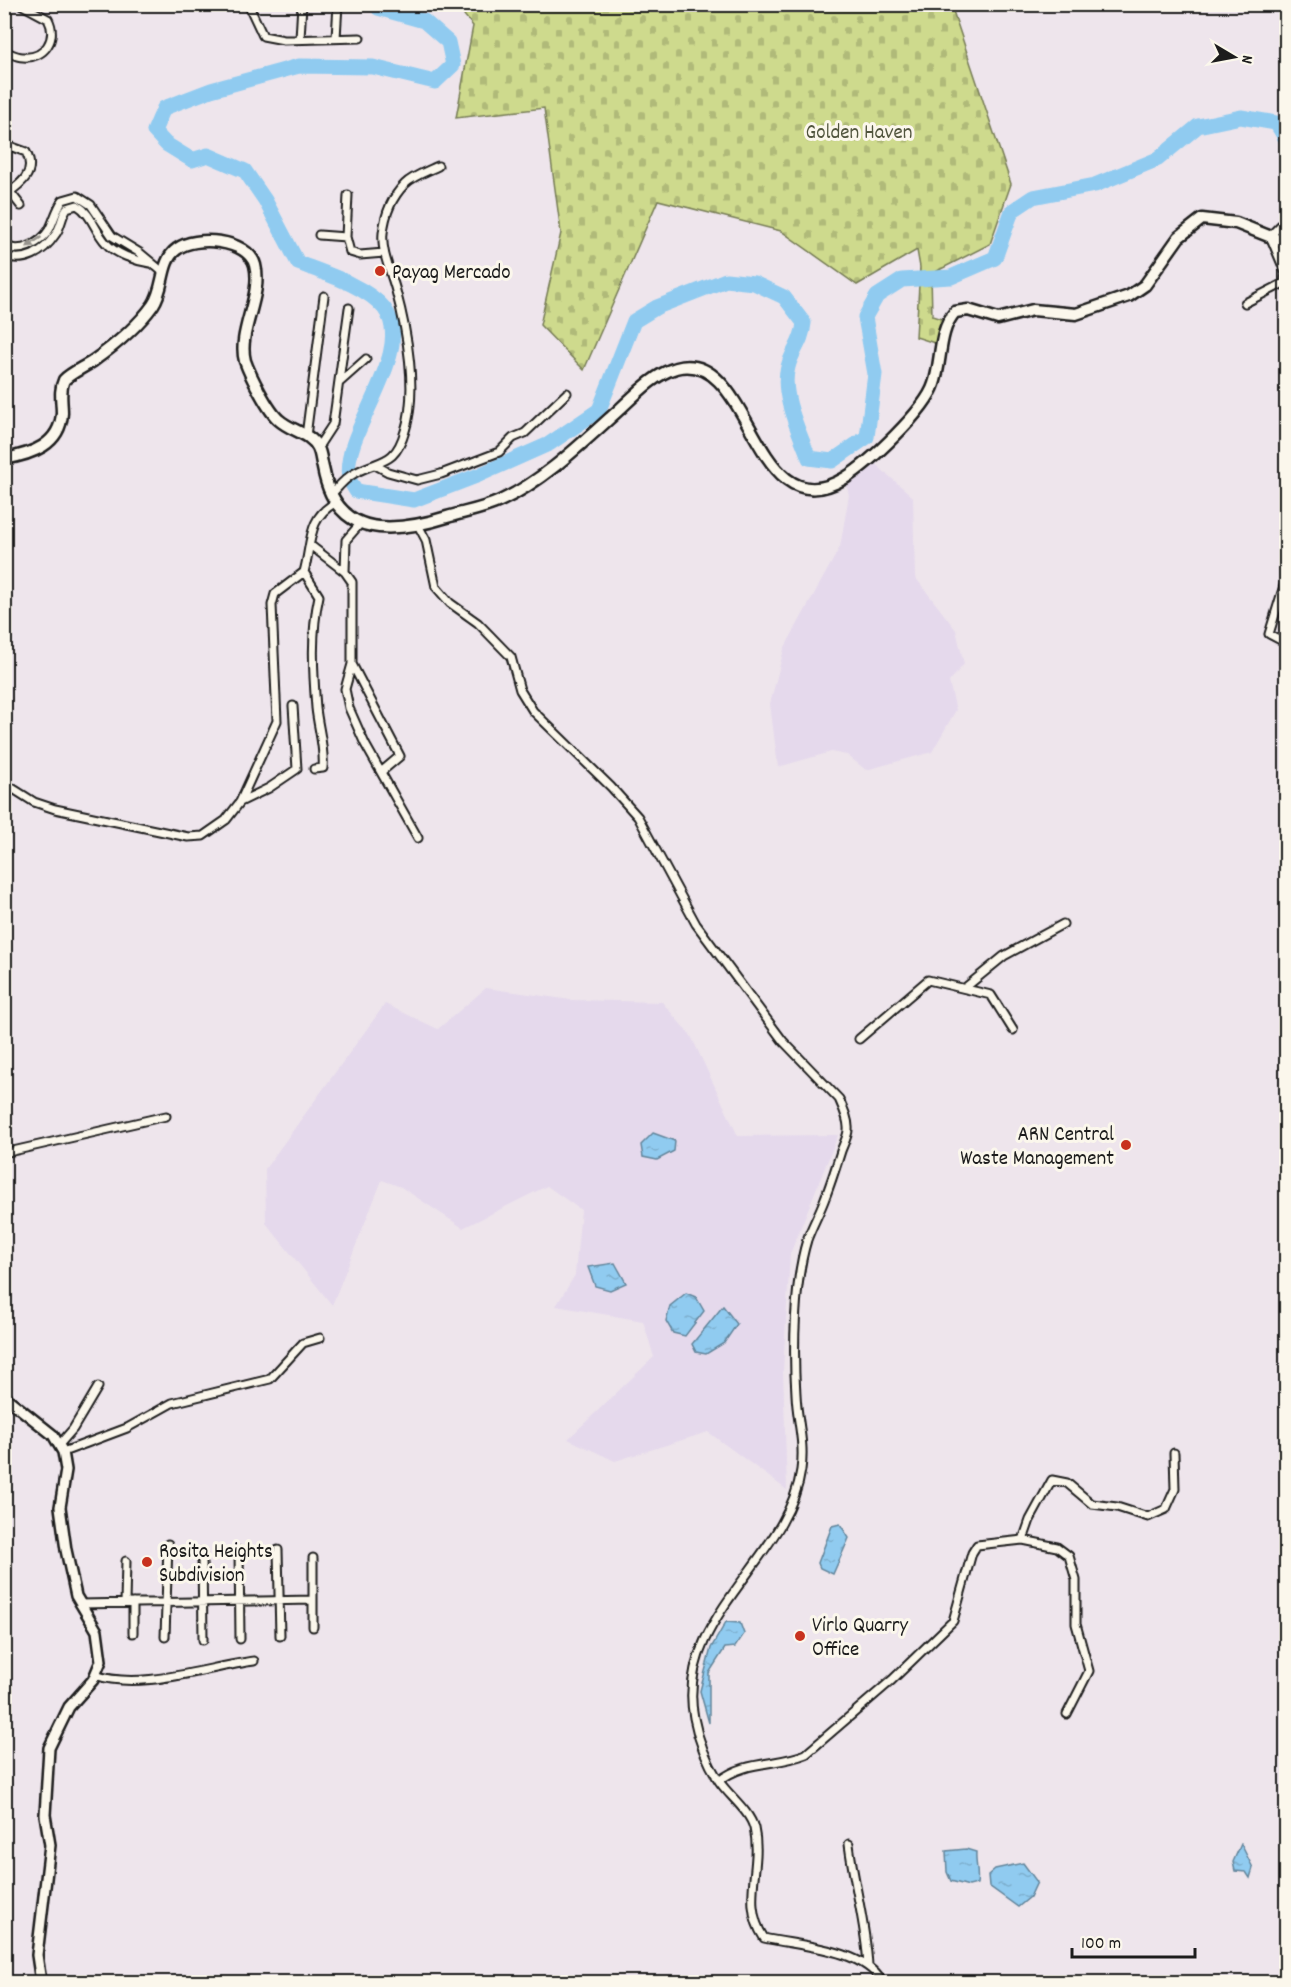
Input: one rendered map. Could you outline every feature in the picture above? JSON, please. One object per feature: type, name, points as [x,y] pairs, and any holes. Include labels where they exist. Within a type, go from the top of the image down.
[{"type":"main road","points":[[4,459],[36,450],[52,441],[60,426],[61,388],[64,380],[95,359],[141,318],[158,298],[172,253],[188,244],[236,244],[250,254],[256,269],[256,286],[244,343],[245,361],[275,417],[306,436],[318,447],[334,499],[344,514],[360,524],[389,528],[418,525],[501,500],[574,450],[655,380],[674,369],[685,367],[704,371],[721,383],[777,472],[805,486],[835,483],[858,468],[925,403],[934,385],[945,328],[955,312],[968,310],[998,319],[1033,310],[1076,314],[1129,296],[1145,285],[1179,237],[1202,219],[1236,223],[1287,243]]},
{"type":"street","points":[[4,51],[19,57],[33,56],[42,52],[52,40],[48,19],[20,4]]},
{"type":"street","points":[[248,4],[263,36],[300,39],[360,38]]},
{"type":"street","points":[[300,39],[302,4]]},
{"type":"street","points":[[336,39],[338,4]]},
{"type":"street","points":[[4,144],[26,152],[31,167],[28,176],[7,194],[21,206]]},
{"type":"street","points":[[4,783],[34,802],[55,809],[188,837],[203,836],[226,820],[240,802],[277,721],[272,605],[275,594],[304,572],[310,545],[310,531],[315,521],[334,499],[344,480],[357,472],[377,466],[396,450],[405,432],[410,410],[408,343],[397,294],[384,253],[383,234],[386,215],[395,197],[407,182],[438,166]]},
{"type":"street","points":[[348,195],[346,237],[350,252],[360,255],[384,253]]},
{"type":"street","points":[[4,244],[8,247],[22,249],[34,244],[50,229],[54,213],[63,200],[77,196],[91,205],[112,236],[140,253],[164,273]]},
{"type":"street","points":[[4,256],[25,258],[38,253],[56,234],[67,208],[77,204],[87,211],[107,245],[135,261],[150,263]]},
{"type":"street","points":[[1245,303],[1284,283],[1286,274],[1270,236],[1287,220]]},
{"type":"street","points":[[319,235],[346,237]]},
{"type":"street","points":[[107,245],[112,236]]},
{"type":"street","points":[[306,436],[324,296]]},
{"type":"street","points":[[318,447],[333,424],[349,308]]},
{"type":"street","points":[[339,383],[366,359]]},
{"type":"street","points":[[377,466],[388,472],[417,480],[489,456],[499,452],[513,438],[525,433],[567,393]]},
{"type":"street","points":[[345,572],[346,540],[360,524]]},
{"type":"street","points":[[418,525],[426,540],[436,587],[450,603],[478,623],[511,657],[520,690],[533,711],[611,787],[638,817],[696,924],[783,1041],[839,1099],[844,1109],[848,1130],[826,1198],[807,1241],[801,1281],[795,1330],[795,1395],[803,1432],[801,1470],[795,1498],[704,1639],[693,1676],[693,1716],[704,1751],[719,1781],[753,1826],[757,1861],[751,1900],[754,1924],[764,1938],[813,1945],[868,1966],[882,1983]]},
{"type":"street","points":[[310,545],[345,572],[352,582],[352,664],[345,689],[349,708],[418,838]]},
{"type":"street","points":[[304,572],[319,596],[313,625],[316,709],[324,757],[323,768],[314,769]]},
{"type":"street","points":[[1287,579],[1269,634],[1287,643]]},
{"type":"street","points":[[352,664],[400,756],[381,772]]},
{"type":"street","points":[[240,802],[269,788],[297,768],[293,706]]},
{"type":"street","points":[[966,987],[1004,956],[1063,924]]},
{"type":"street","points":[[859,1040],[928,980],[991,994],[1013,1030]]},
{"type":"street","points":[[4,1153],[166,1116]]},
{"type":"street","points":[[61,1448],[127,1428],[172,1403],[270,1379],[303,1343],[320,1338]]},
{"type":"street","points":[[61,1448],[98,1387]]},
{"type":"street","points":[[4,1396],[53,1435],[61,1448],[66,1470],[60,1507],[76,1596],[97,1631],[101,1661],[95,1675],[69,1707],[49,1748],[45,1815],[50,1845],[37,1954],[41,1983]]},
{"type":"street","points":[[1023,1540],[1033,1513],[1052,1480],[1067,1484],[1092,1504],[1117,1507],[1148,1517],[1166,1509],[1175,1489],[1174,1453]]},
{"type":"street","points":[[719,1781],[731,1772],[778,1759],[794,1759],[816,1747],[953,1621],[972,1553],[977,1545],[1023,1540],[1057,1547],[1069,1556],[1076,1580],[1076,1624],[1089,1671],[1067,1714]]},
{"type":"street","points":[[165,1637],[168,1544]]},
{"type":"street","points":[[278,1550],[280,1636]]},
{"type":"street","points":[[239,1551],[240,1639]]},
{"type":"street","points":[[202,1552],[203,1640]]},
{"type":"street","points":[[313,1558],[313,1627]]},
{"type":"street","points":[[126,1561],[133,1633]]},
{"type":"street","points":[[81,1604],[313,1600]]},
{"type":"street","points":[[95,1675],[111,1681],[164,1677],[254,1661]]},
{"type":"street","points":[[849,1844],[859,1908],[867,1934],[868,1966]]},
{"type":"shaded area","points":[[872,461],[913,497],[915,577],[956,630],[964,664],[949,682],[956,710],[932,752],[866,770],[847,755],[831,752],[778,767],[770,704],[784,649],[840,547],[849,495],[846,483]]},
{"type":"shaded area","points":[[486,988],[571,1000],[662,1002],[691,1036],[738,1136],[838,1135],[790,1254],[783,1370],[787,1490],[708,1432],[615,1461],[568,1439],[654,1357],[643,1321],[556,1306],[575,1275],[581,1210],[547,1186],[463,1228],[401,1187],[382,1180],[332,1305],[266,1223],[265,1169],[385,1004],[438,1029]]},
{"type":"green space","name":"Golden Haven","points":[[456,5],[951,5],[1011,184],[990,244],[931,274],[932,316],[951,322],[941,345],[916,337],[920,267],[917,250],[857,285],[781,231],[658,200],[584,370],[540,325],[561,233],[544,108],[456,118],[473,26]]},
{"type":"water","points":[[653,1133],[675,1141],[674,1151],[657,1160],[643,1157],[641,1145]]},
{"type":"water","points":[[615,1263],[626,1283],[610,1290],[595,1286],[588,1267]]},
{"type":"water","points":[[686,1293],[696,1297],[704,1311],[685,1336],[673,1333],[666,1321],[670,1306]]},
{"type":"water","points":[[723,1306],[737,1324],[724,1343],[706,1354],[696,1352],[692,1344]]},
{"type":"water","points":[[840,1524],[849,1538],[833,1574],[820,1568],[818,1563],[832,1526]]},
{"type":"water","points":[[726,1622],[740,1623],[744,1634],[735,1647],[725,1648],[709,1673],[709,1723],[700,1691],[711,1648]]},
{"type":"water","points":[[1241,1844],[1253,1868],[1250,1878],[1246,1872],[1235,1871],[1233,1862]]},
{"type":"water","points":[[966,1849],[976,1852],[978,1876],[977,1884],[969,1886],[951,1881],[947,1872],[946,1851]]},
{"type":"water","points":[[1023,1863],[1037,1882],[1030,1897],[1018,1907],[989,1886],[988,1875],[995,1869]]},
{"type":"waterway","points":[[376,4],[378,8],[424,21],[448,42],[453,65],[435,82],[373,67],[299,66],[211,90],[164,108],[154,131],[166,144],[192,160],[208,155],[245,171],[265,200],[298,263],[356,287],[367,293],[384,308],[392,326],[392,347],[385,369],[355,438],[349,459],[349,478],[356,491],[414,500],[479,475],[549,444],[599,410],[634,321],[657,307],[726,280],[754,283],[784,297],[804,323],[788,367],[786,378],[789,401],[809,458],[832,461],[867,437],[875,374],[865,317],[877,296],[902,280],[951,277],[995,258],[1012,211],[1033,197],[1095,185],[1158,159],[1198,126],[1241,117],[1276,123],[1286,139]]},
{"type":"place","name":"Payag Mercado","points":[[380,271]]},
{"type":"place","name":"ARN Central Waste Management","points":[[1126,1145]]},
{"type":"place","name":"Rosita Heights Subdivision","points":[[147,1562]]},
{"type":"place","name":"Virlo Quarry Office","points":[[800,1636]]}]
